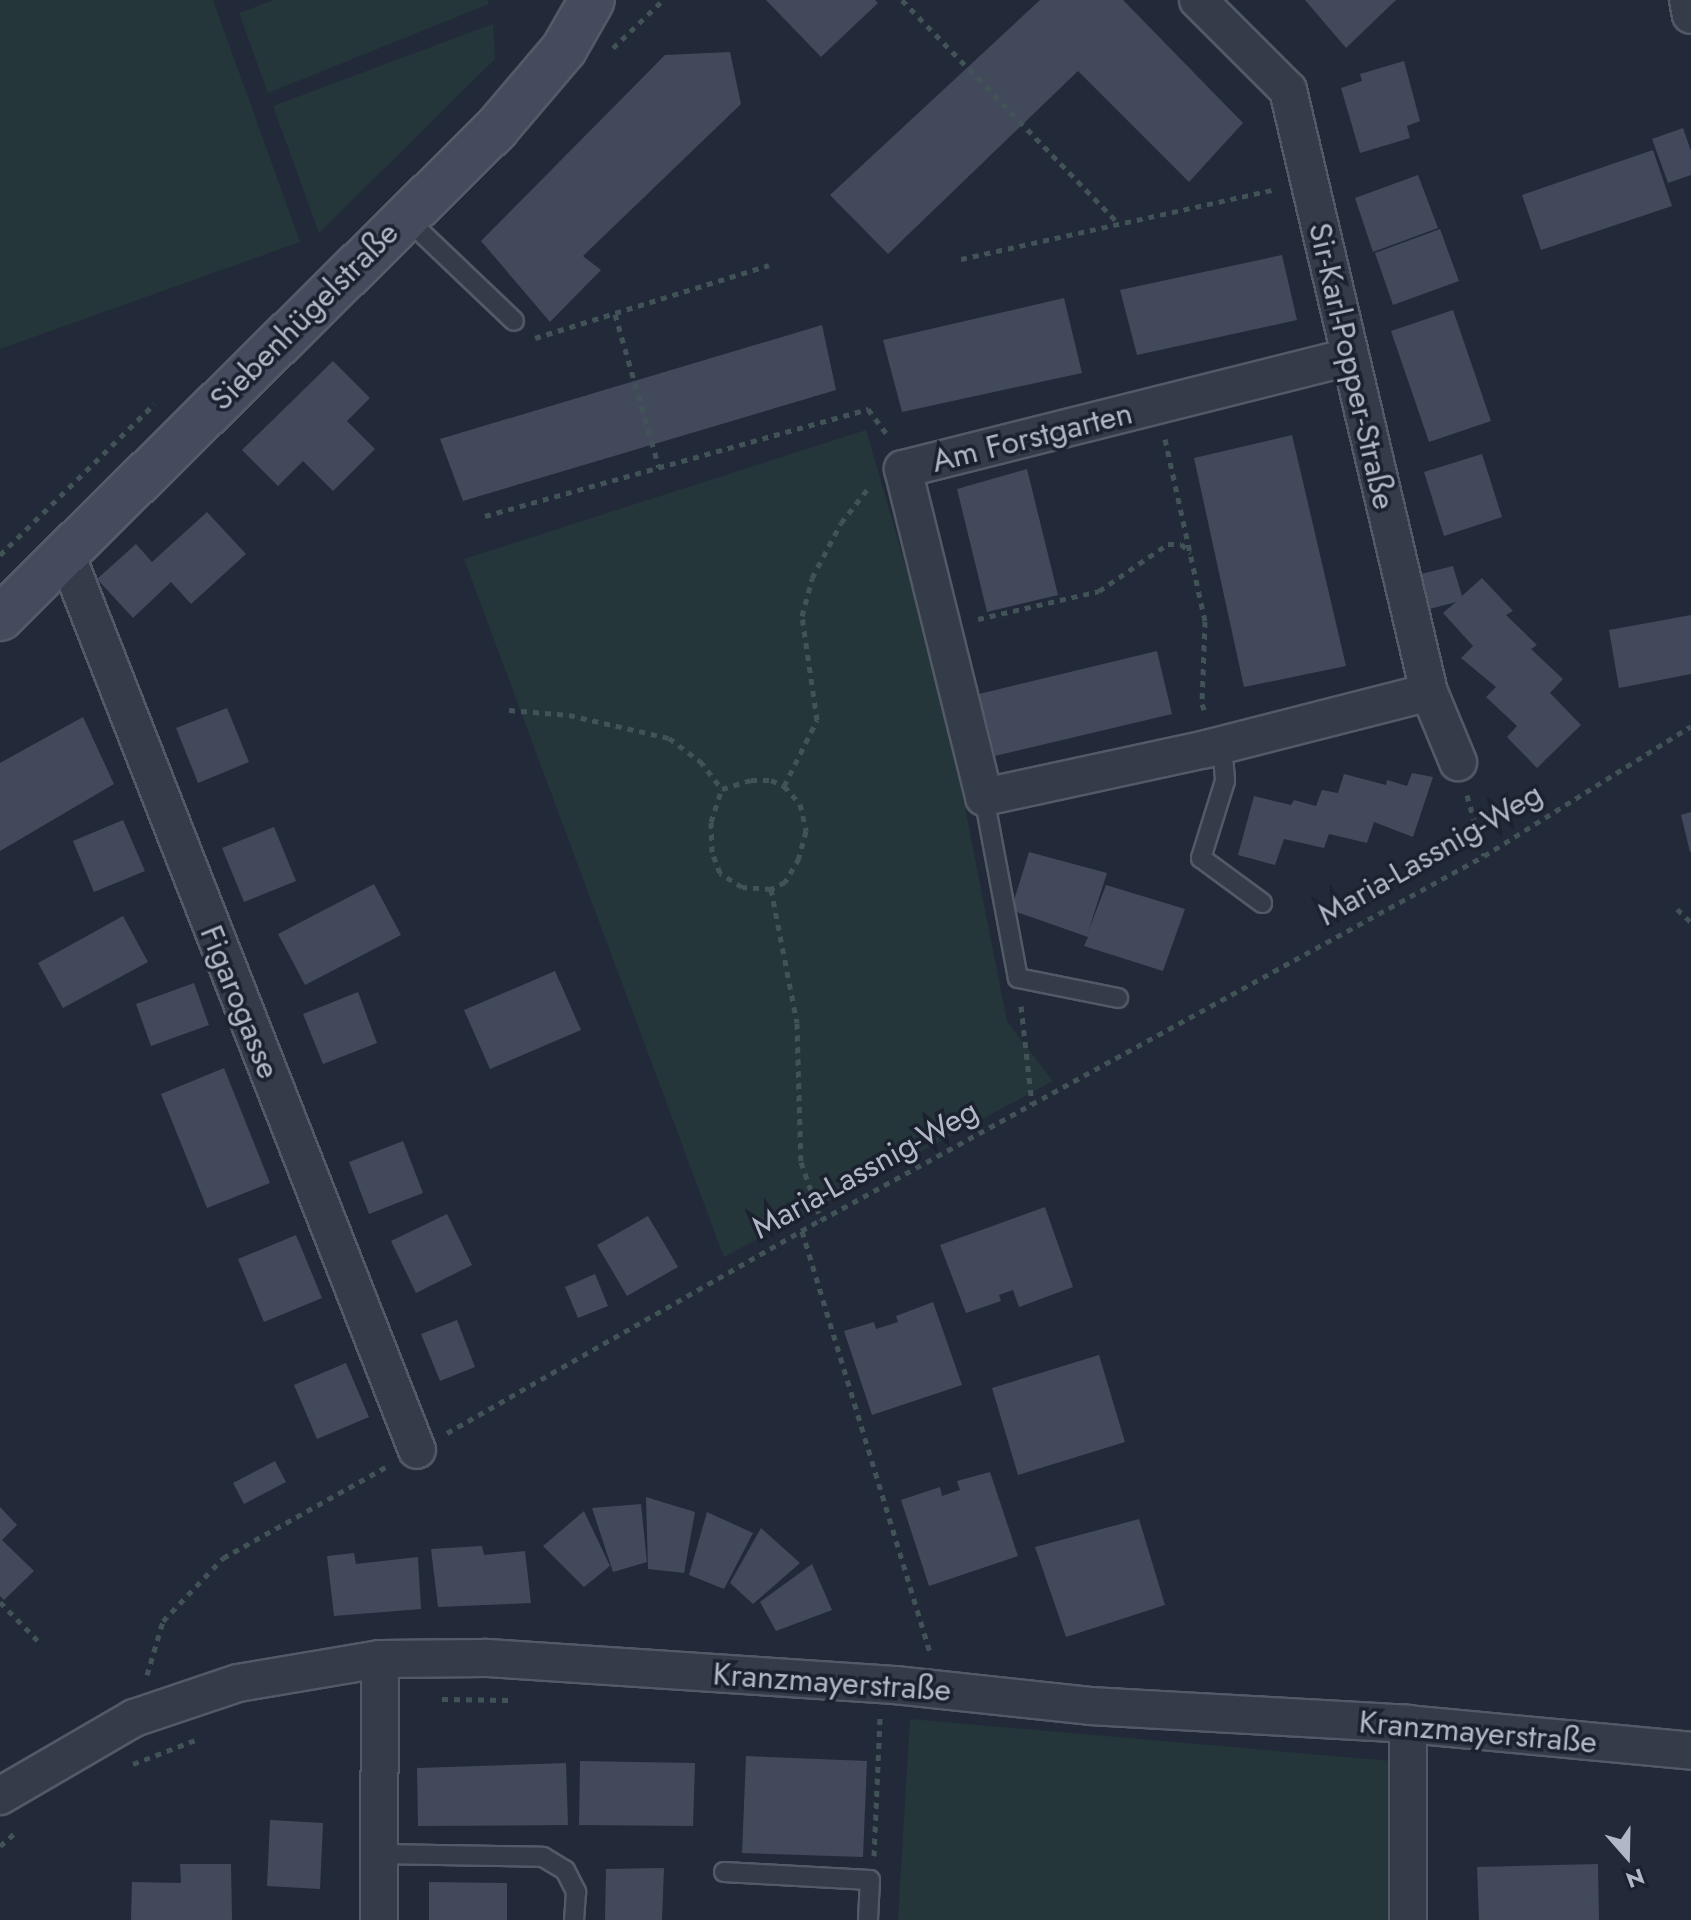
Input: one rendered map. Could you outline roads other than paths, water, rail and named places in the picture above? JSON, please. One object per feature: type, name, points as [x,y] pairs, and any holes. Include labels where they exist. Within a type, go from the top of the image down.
[{"type":"street","name":"Siebenhügelstraße","points":[[0,618],[404,216],[481,145],[538,84],[564,49],[592,0]]},
{"type":"street","name":"Sir-Karl-Popper-Straße","points":[[1198,0],[1288,90],[1429,692],[1458,762]]},
{"type":"street","points":[[1688,0],[1691,15]]},
{"type":"street","name":"Am Forstgarten","points":[[984,797],[903,469],[1349,357]]},
{"type":"street","name":"Figarogasse","points":[[66,554],[417,1450]]},
{"type":"street","points":[[984,797],[1222,745],[1429,692]]},
{"type":"street","name":"Kranzmayerstraße","points":[[0,1796],[134,1718],[238,1683],[380,1659],[487,1658],[926,1688],[1090,1706],[1408,1724],[1691,1751]]},
{"type":"street","points":[[379,1920],[380,1659]]},
{"type":"street","points":[[1408,1724],[1408,1920]]},
{"type":"lane","points":[[404,216],[514,321]]},
{"type":"lane","points":[[1222,745],[1225,781],[1201,858],[1262,903]]},
{"type":"lane","name":"Am Forstgarten","points":[[984,797],[1018,978],[1118,998]]},
{"type":"lane","points":[[379,1854],[543,1857],[565,1870],[576,1892],[574,1920]]},
{"type":"lane","points":[[724,1872],[870,1880],[868,1920]]}]
